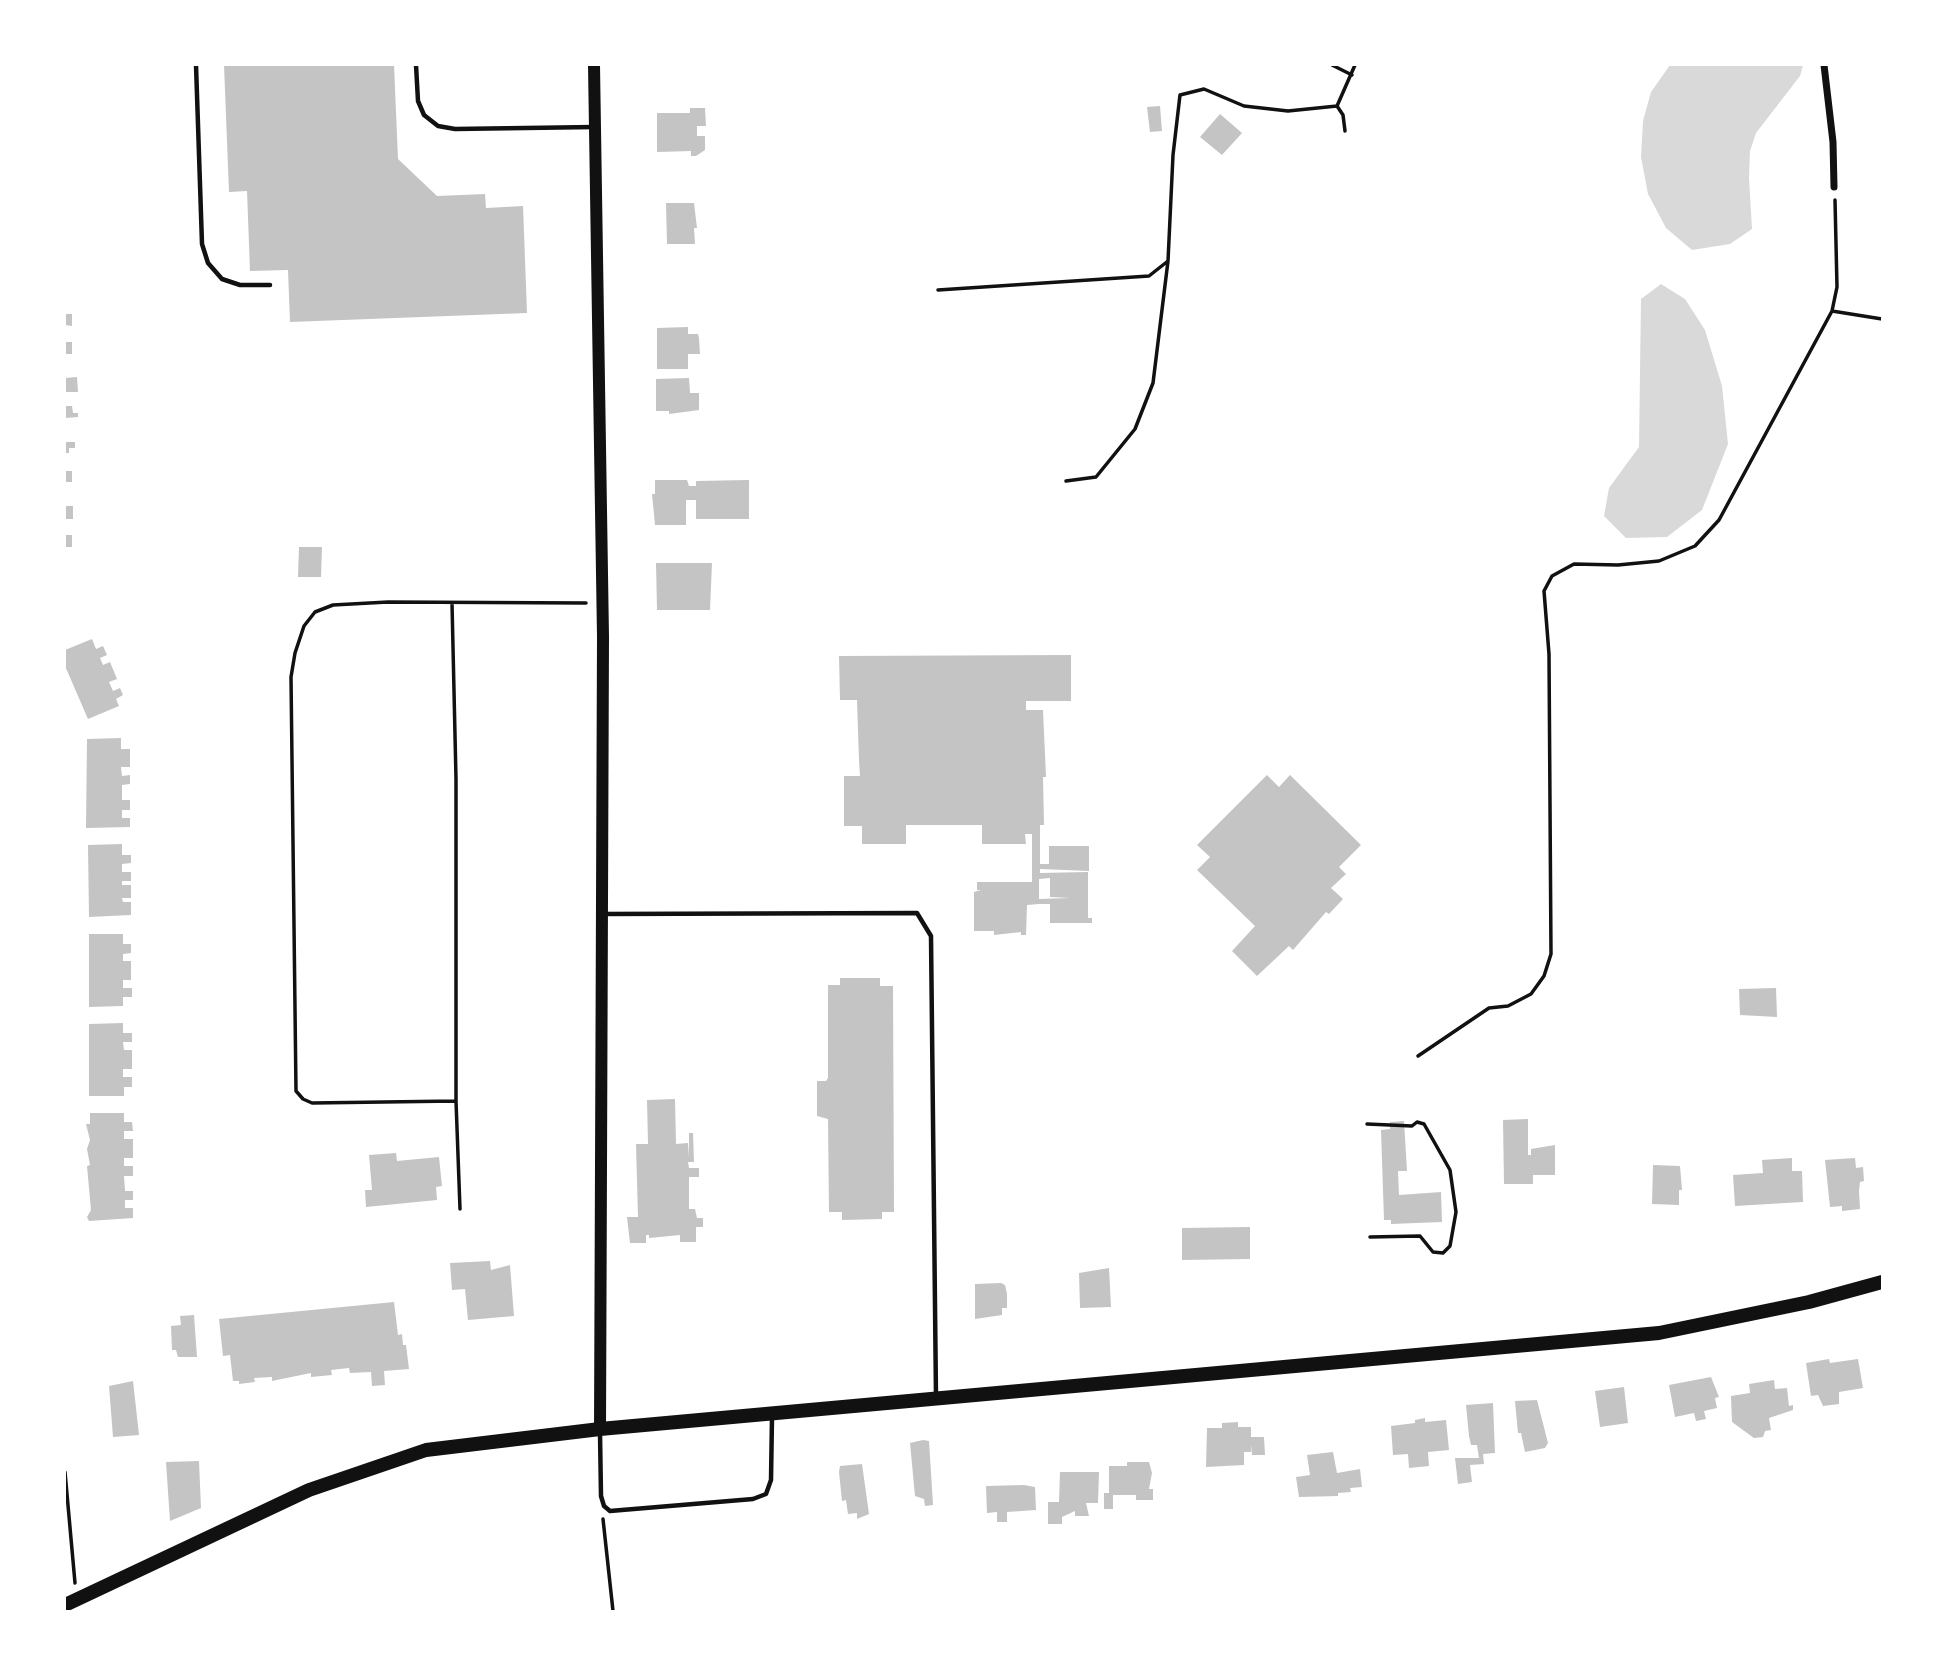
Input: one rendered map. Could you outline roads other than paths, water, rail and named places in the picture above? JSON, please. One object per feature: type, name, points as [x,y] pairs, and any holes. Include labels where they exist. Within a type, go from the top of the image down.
[{"type":"main road","points":[[71,1602],[309,1490],[426,1450],[600,1429],[1659,1333],[1809,1302],[1882,1283]]},
{"type":"street","points":[[594,65],[602,602],[600,1429]]},
{"type":"street","points":[[1824,65],[1833,142],[1834,187]]},
{"type":"lane","points":[[195,65],[202,244],[208,263],[222,279],[240,285],[270,285]]},
{"type":"lane","points":[[416,65],[418,101],[424,116],[439,126],[455,129],[596,127]]},
{"type":"lane","points":[[602,914],[917,913],[931,936],[936,1398]]},
{"type":"lane","points":[[600,1429],[602,1503],[607,1509],[614,1511],[763,1497],[771,1480],[772,1413]]}]
